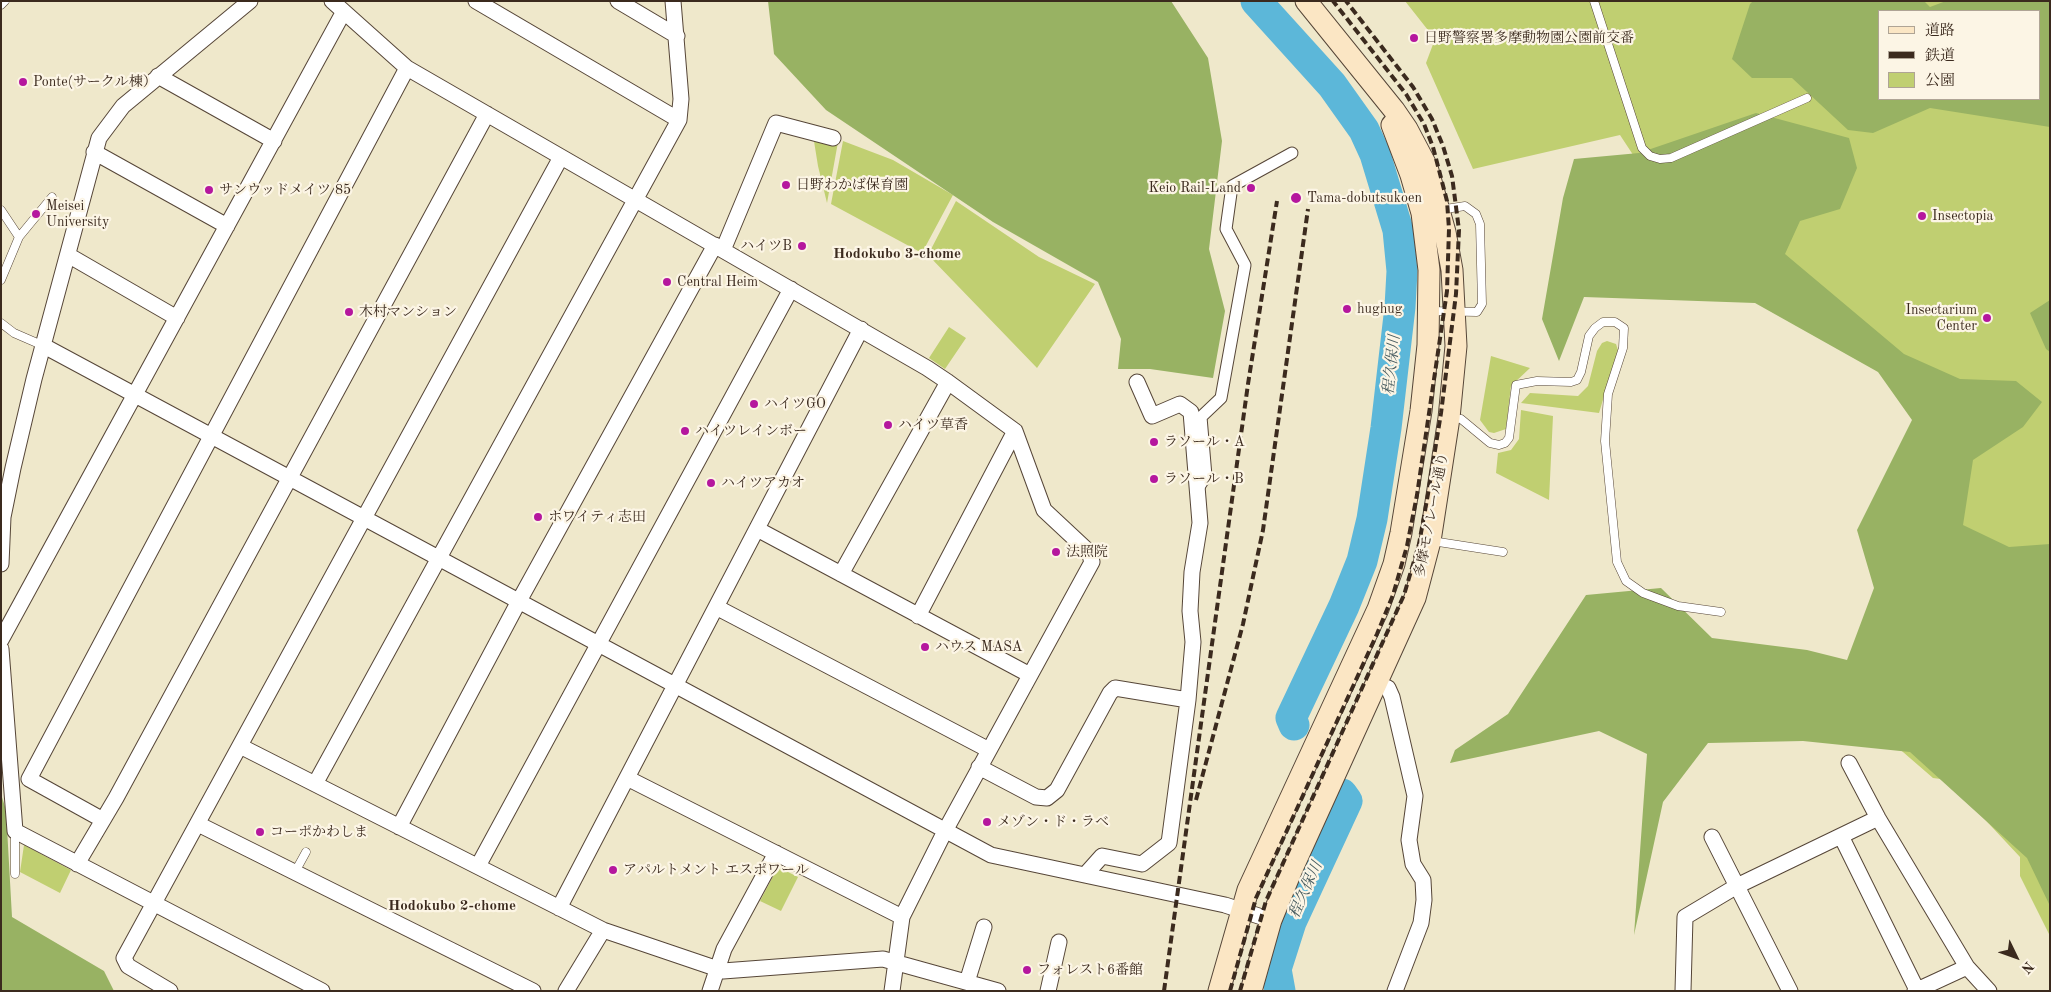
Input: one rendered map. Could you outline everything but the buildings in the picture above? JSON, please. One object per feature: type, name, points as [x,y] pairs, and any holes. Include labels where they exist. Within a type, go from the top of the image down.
[{"type":"main road","name":"多摩モノレール通り","points":[[1251,991],[1271,920],[1296,860],[1378,684],[1415,598],[1430,541],[1449,418],[1456,346],[1452,270],[1431,211],[1403,153],[1374,85],[1306,1]]},
{"type":"main road","name":"多摩モノレール通り","points":[[1219,991],[1241,910],[1263,856],[1387,588],[1409,492],[1421,411],[1430,311],[1431,211]]},
{"type":"street","points":[[1,564],[3,517],[15,459],[94,152],[103,132],[122,106],[250,1]]},
{"type":"street","points":[[332,1],[407,68],[861,329],[948,382],[1015,431],[1044,510],[1089,552],[1092,562],[945,830],[902,917],[892,991]]},
{"type":"street","points":[[476,1],[679,120]]},
{"type":"street","points":[[618,1],[677,36]]},
{"type":"street","points":[[315,784],[634,198],[679,120],[681,99],[673,1]]},
{"type":"street","points":[[1,640],[344,13]]},
{"type":"street","points":[[103,820],[29,779],[407,68]]},
{"type":"street","points":[[158,76],[274,141]]},
{"type":"street","points":[[77,864],[291,479],[487,114]]},
{"type":"street","points":[[399,826],[518,601],[719,247],[776,123],[832,138]]},
{"type":"street","points":[[94,152],[227,226]]},
{"type":"street","points":[[1197,490],[1206,476],[1201,417],[1221,398],[1246,265],[1226,229],[1232,186],[1292,153]]},
{"type":"street","points":[[170,991],[128,966],[124,958],[561,157]]},
{"type":"street","points":[[68,255],[176,318]]},
{"type":"street","points":[[478,866],[791,289]]},
{"type":"street","points":[[559,908],[861,329]]},
{"type":"street","points":[[44,346],[991,855],[1241,910],[1271,920]]},
{"type":"street","points":[[841,574],[948,382]]},
{"type":"street","points":[[1085,875],[1102,856],[1142,864],[1169,843],[1188,700],[1193,642],[1190,611],[1192,572],[1200,524],[1191,412],[1180,404],[1152,416],[1137,382]]},
{"type":"street","points":[[918,616],[1015,431]]},
{"type":"street","points":[[756,529],[1030,675]]},
{"type":"street","points":[[716,607],[989,750]]},
{"type":"street","points":[[1,649],[15,831],[314,989]]},
{"type":"street","points":[[1378,684],[1388,688],[1392,697],[1414,796],[1409,840],[1413,864],[1423,880],[1424,900],[1421,923],[1395,991]]},
{"type":"street","points":[[980,768],[1036,797],[1047,798],[1057,790],[1110,693],[1116,688],[1188,700]]},
{"type":"street","points":[[240,746],[603,930],[723,971],[883,959],[998,991]]},
{"type":"street","points":[[1849,763],[1878,818],[1967,967],[1989,991]]},
{"type":"street","points":[[627,778],[902,917]]},
{"type":"street","points":[[1683,991],[1684,917],[1737,886],[1878,818]]},
{"type":"street","points":[[198,824],[533,991]]},
{"type":"street","points":[[1841,836],[1916,990],[1967,967]]},
{"type":"street","points":[[1712,837],[1790,991]]},
{"type":"street","points":[[710,991],[724,949],[776,853]]},
{"type":"street","points":[[967,982],[984,927]]},
{"type":"street","points":[[566,991],[603,930]]},
{"type":"street","points":[[1048,991],[1059,942]]},
{"type":"lane","points":[[1,5],[5,1]]},
{"type":"lane","points":[[1594,1],[1642,148],[1650,156],[1660,159],[1670,158],[1807,98]]},
{"type":"lane","points":[[1,280],[19,237],[52,197]]},
{"type":"lane","points":[[1430,311],[1477,312],[1482,304],[1480,224],[1476,214],[1465,206],[1431,211]]},
{"type":"lane","points":[[1,210],[19,237]]},
{"type":"lane","points":[[1449,418],[1461,419],[1490,443],[1499,445],[1506,443],[1509,438],[1516,385],[1537,381],[1571,382],[1577,380],[1581,372],[1589,336],[1595,328],[1603,322],[1615,322],[1624,328],[1623,348],[1608,394],[1605,441],[1609,499],[1617,562],[1626,581],[1643,593],[1678,606],[1721,612]]},
{"type":"lane","points":[[1,323],[14,333],[44,346]]},
{"type":"lane","points":[[1430,541],[1503,552]]},
{"type":"lane","points":[[15,831],[15,874]]},
{"type":"lane","points":[[295,872],[306,852]]},
{"type":"green space","points":[[768,1],[1171,1],[1208,58],[1222,141],[1209,249],[1225,311],[1213,378],[1150,369],[1118,369],[1121,339],[1098,282],[993,222],[826,110],[774,54]]},
{"type":"green space","points":[[1405,1],[2050,1],[2050,936],[2020,876],[2020,857],[1948,780],[1933,778],[1851,707],[1983,416],[1643,170],[1620,135],[1473,169],[1426,63],[1435,39]]},
{"type":"green space","points":[[1753,1],[1924,1],[1930,7],[1946,1],[2050,1],[2050,127],[1930,108],[1873,133],[1848,130],[1792,78],[1752,78],[1732,59],[1750,4]]},
{"type":"green space","points":[[1756,113],[1849,138],[1857,168],[1840,209],[1800,221],[1785,254],[1904,354],[1960,379],[2016,381],[2042,402],[2023,427],[1973,460],[1963,525],[2009,547],[2050,544],[2050,906],[2027,858],[1910,752],[1803,741],[1708,743],[1663,802],[1634,935],[1647,754],[1599,731],[1450,763],[1455,750],[1508,714],[1586,595],[1661,588],[1712,638],[1807,650],[1847,660],[1874,588],[1857,530],[1912,420],[1878,372],[1755,303],[1584,297],[1559,361],[1542,319],[1563,198],[1574,159],[1639,153]]},
{"type":"green space","points":[[813,135],[838,142],[827,203],[818,166]]},
{"type":"green space","points":[[843,141],[893,160],[953,195],[922,253],[831,204]]},
{"type":"green space","points":[[956,201],[1039,257],[1095,284],[1037,368],[928,255]]},
{"type":"green space","points":[[2050,300],[2050,352],[2046,349],[2030,313]]},
{"type":"green space","points":[[949,327],[966,338],[945,369],[929,358]]},
{"type":"green space","points":[[1607,341],[1616,344],[1618,350],[1599,413],[1521,403],[1530,393],[1578,396],[1588,386],[1597,351],[1602,343]]},
{"type":"green space","points":[[1491,356],[1530,368],[1511,386],[1506,429],[1494,433],[1489,432],[1480,420]]},
{"type":"green space","points":[[1521,410],[1553,416],[1549,500],[1496,473],[1498,453],[1511,450],[1519,439]]},
{"type":"green space","points":[[1,794],[6,810],[12,917],[104,971],[114,991],[1,991]]},
{"type":"green space","points":[[24,845],[71,870],[60,893],[20,872]]},
{"type":"green space","points":[[778,867],[798,877],[781,911],[760,901]]},
{"type":"waterway","name":"程久保川","points":[[1256,1],[1332,85],[1364,130],[1375,154],[1398,230],[1402,271],[1400,307],[1386,428],[1372,519],[1362,561],[1344,606],[1291,718],[1294,725]]},
{"type":"waterway","name":"程久保川","points":[[1280,991],[1276,969],[1291,922],[1347,801],[1342,794]]},
{"type":"railway","points":[[1230,991],[1256,898],[1393,595],[1407,546],[1417,495],[1447,291],[1449,229],[1447,201],[1433,147],[1424,124],[1406,94],[1333,1]]},
{"type":"railway","points":[[1240,991],[1266,901],[1404,595],[1419,544],[1428,494],[1441,413],[1456,294],[1459,230],[1452,176],[1443,146],[1432,119],[1413,87],[1346,1]]},
{"type":"railway","points":[[1164,991],[1248,384],[1277,201]]},
{"type":"railway","points":[[1196,800],[1243,624],[1263,530],[1308,209]]},
{"type":"place","name":"日野警察署多摩動物園公園前交番","points":[[1414,38]]},
{"type":"place","name":"Ponte(サークル棟）","points":[[23,82]]},
{"type":"place","name":"日野わかば保育園","points":[[786,185]]},
{"type":"place","name":"Keio Rail-Land","points":[[1251,188]]},
{"type":"place","name":"サンウッドメイツ 85","points":[[209,190]]},
{"type":"place","name":"Tama-dobutsukoen","points":[[1296,198]]},
{"type":"place","name":"Meisei University","points":[[36,214]]},
{"type":"place","name":"Insectopia","points":[[1922,216]]},
{"type":"place","name":"ハイツB","points":[[802,246]]},
{"type":"place","name":"Central Heim","points":[[667,282]]},
{"type":"place","name":"hughug","points":[[1347,309]]},
{"type":"place","name":"木村マンション","points":[[349,312]]},
{"type":"place","name":"Insectarium Center","points":[[1987,318]]},
{"type":"place","name":"ハイツGO","points":[[754,404]]},
{"type":"place","name":"ハイツ草香","points":[[888,425]]},
{"type":"place","name":"ハイツレインボー","points":[[685,431]]},
{"type":"place","name":"ラソール・A","points":[[1154,442]]},
{"type":"place","name":"ラソール・B","points":[[1154,479]]},
{"type":"place","name":"ハイツアカオ","points":[[711,483]]},
{"type":"place","name":"ホワイティ志田","points":[[538,517]]},
{"type":"place","name":"法照院","points":[[1056,552]]},
{"type":"place","name":"ハウス MASA","points":[[925,647]]},
{"type":"place","name":"メゾン・ド・ラベ","points":[[987,822]]},
{"type":"place","name":"コーポかわしま","points":[[260,832]]},
{"type":"place","name":"アパルトメント エスポワール","points":[[613,870]]},
{"type":"place","name":"フォレスト6番館","points":[[1027,970]]},
{"type":"district","name":"Hodokubo 3-chome","points":[[897,254]]},
{"type":"district","name":"Hodokubo 2-chome","points":[[452,906]]}]
